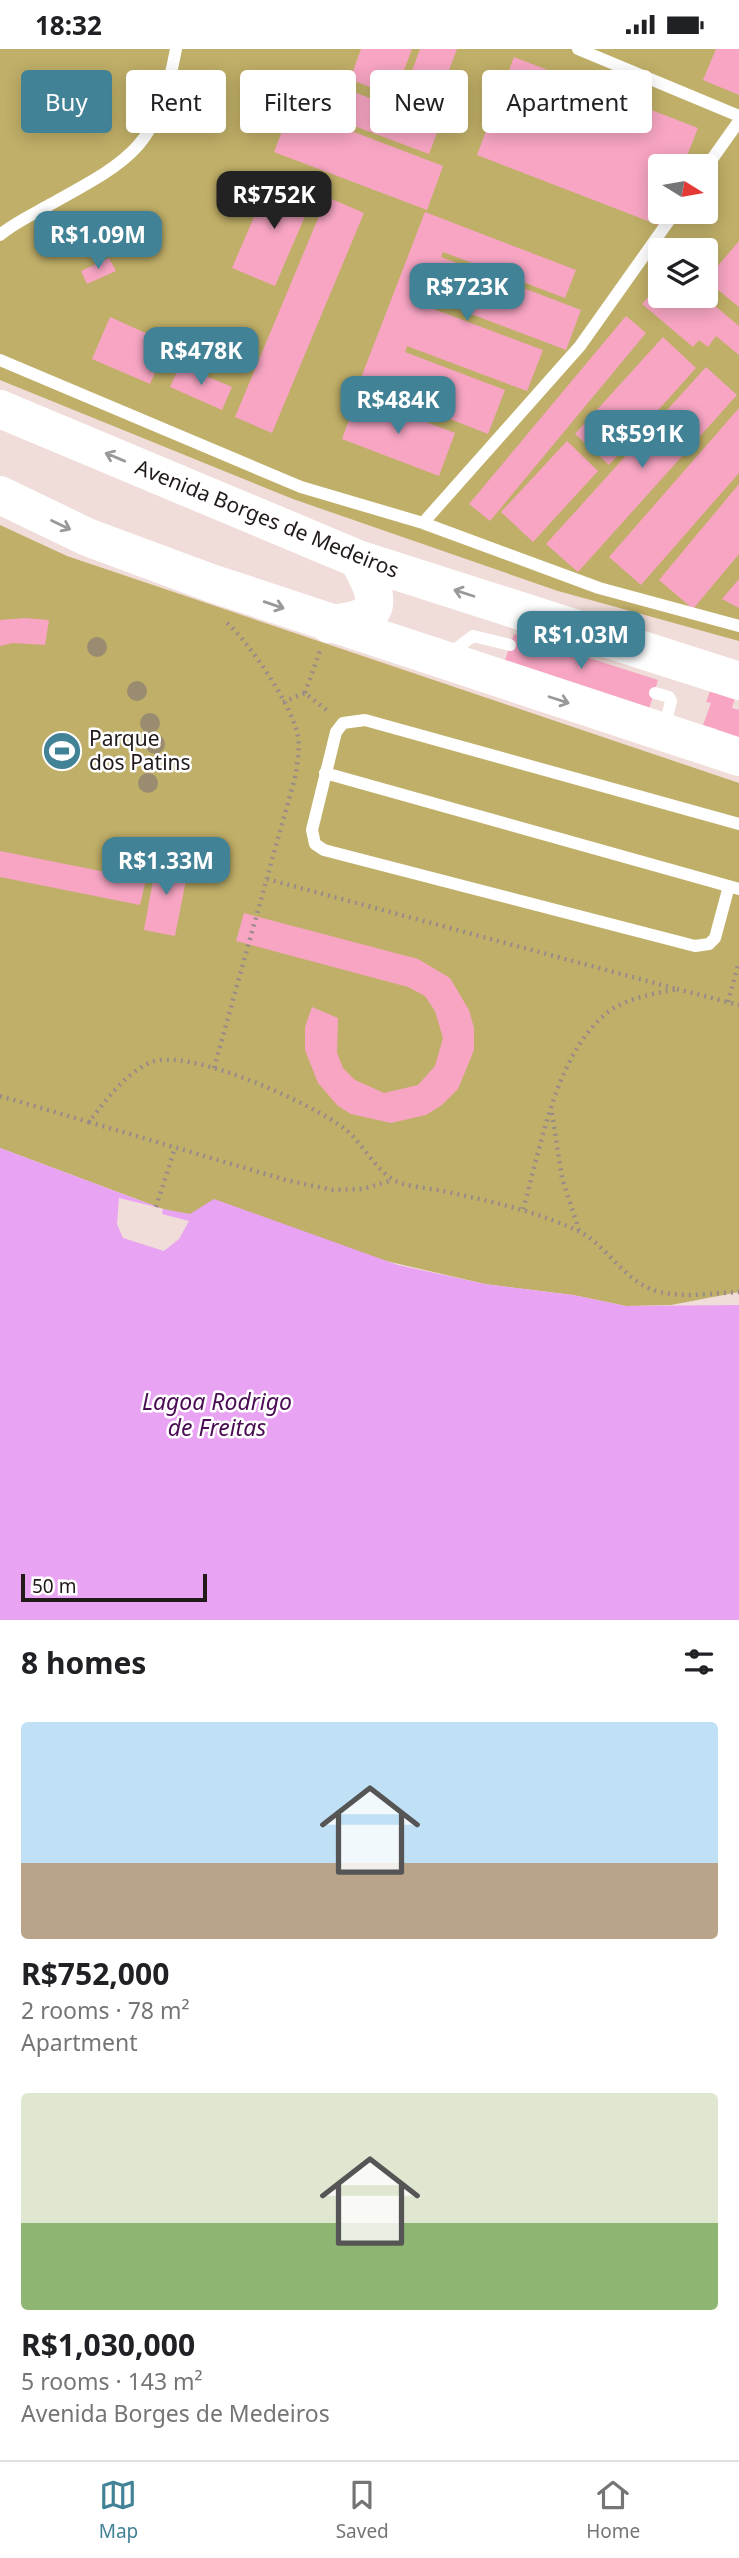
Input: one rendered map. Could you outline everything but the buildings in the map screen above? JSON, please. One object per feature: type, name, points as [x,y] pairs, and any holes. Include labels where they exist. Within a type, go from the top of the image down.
[{"type":"highway","name":"Avenida Borges de Medeiros","points":[[0,409],[358,559],[739,681]]},
{"type":"highway","points":[[0,495],[87,537],[329,624],[739,757]]},
{"type":"highway","points":[[329,624],[359,621],[370,614],[375,603],[373,589],[358,559]]},
{"type":"lane","points":[[0,235],[116,169],[141,146],[159,114],[176,49]]},
{"type":"lane","points":[[578,49],[739,118],[715,154]]},
{"type":"lane","points":[[424,523],[580,345],[666,224]]},
{"type":"lane","points":[[0,360],[301,487],[424,523],[599,588],[739,626]]},
{"type":"lane","points":[[440,661],[473,636],[482,635],[510,645]]},
{"type":"lane","points":[[655,693],[669,697],[671,701],[663,734]]},
{"type":"lane","points":[[325,773],[734,888],[715,938],[709,944],[695,946],[324,850],[315,844],[312,830],[325,773],[336,732],[343,723],[365,720],[739,824]]},
{"type":"path","points":[[214,1068],[296,774],[299,751],[295,724],[283,702],[244,639],[219,619]]},
{"type":"path","points":[[283,702],[305,692],[329,624]]},
{"type":"path","points":[[305,692],[343,723]]},
{"type":"path","points":[[267,879],[739,1005]]},
{"type":"path","points":[[729,1002],[739,962]]},
{"type":"path","points":[[523,1209],[559,1082],[597,1022],[612,1009],[637,997],[677,989]]},
{"type":"path","points":[[89,1122],[117,1086],[149,1063],[172,1059],[214,1068],[291,1096],[324,1114],[347,1131],[393,1180]]},
{"type":"path","points":[[0,1096],[286,1180],[333,1190],[363,1189],[393,1180],[523,1209],[579,1231],[637,1283],[660,1292],[690,1295],[739,1292]]},
{"type":"path","points":[[551,1111],[562,1178],[579,1231]]},
{"type":"path","points":[[156,1207],[175,1148]]},
{"type":"shaded area","points":[[0,49],[739,49],[739,641],[558,591],[293,499],[0,380]]},
{"type":"shaded area","name":"Parque dos Patins","points":[[0,525],[67,556],[739,783],[739,1292],[671,1305],[626,1306],[573,1295],[485,1284],[163,1209],[0,1148]]},
{"type":"water","name":"Lagoa Rodrigo de Freitas","points":[[0,1148],[163,1209],[190,1214],[214,1199],[398,1265],[485,1284],[573,1295],[626,1306],[739,1305],[739,1620],[0,1620]]},
{"type":"pier","points":[[119,1198],[163,1209],[162,1214],[189,1221],[179,1239],[164,1251],[123,1238],[117,1224]]},
{"type":"place","name":"Parque dos Patins","points":[[62,751]]}]
